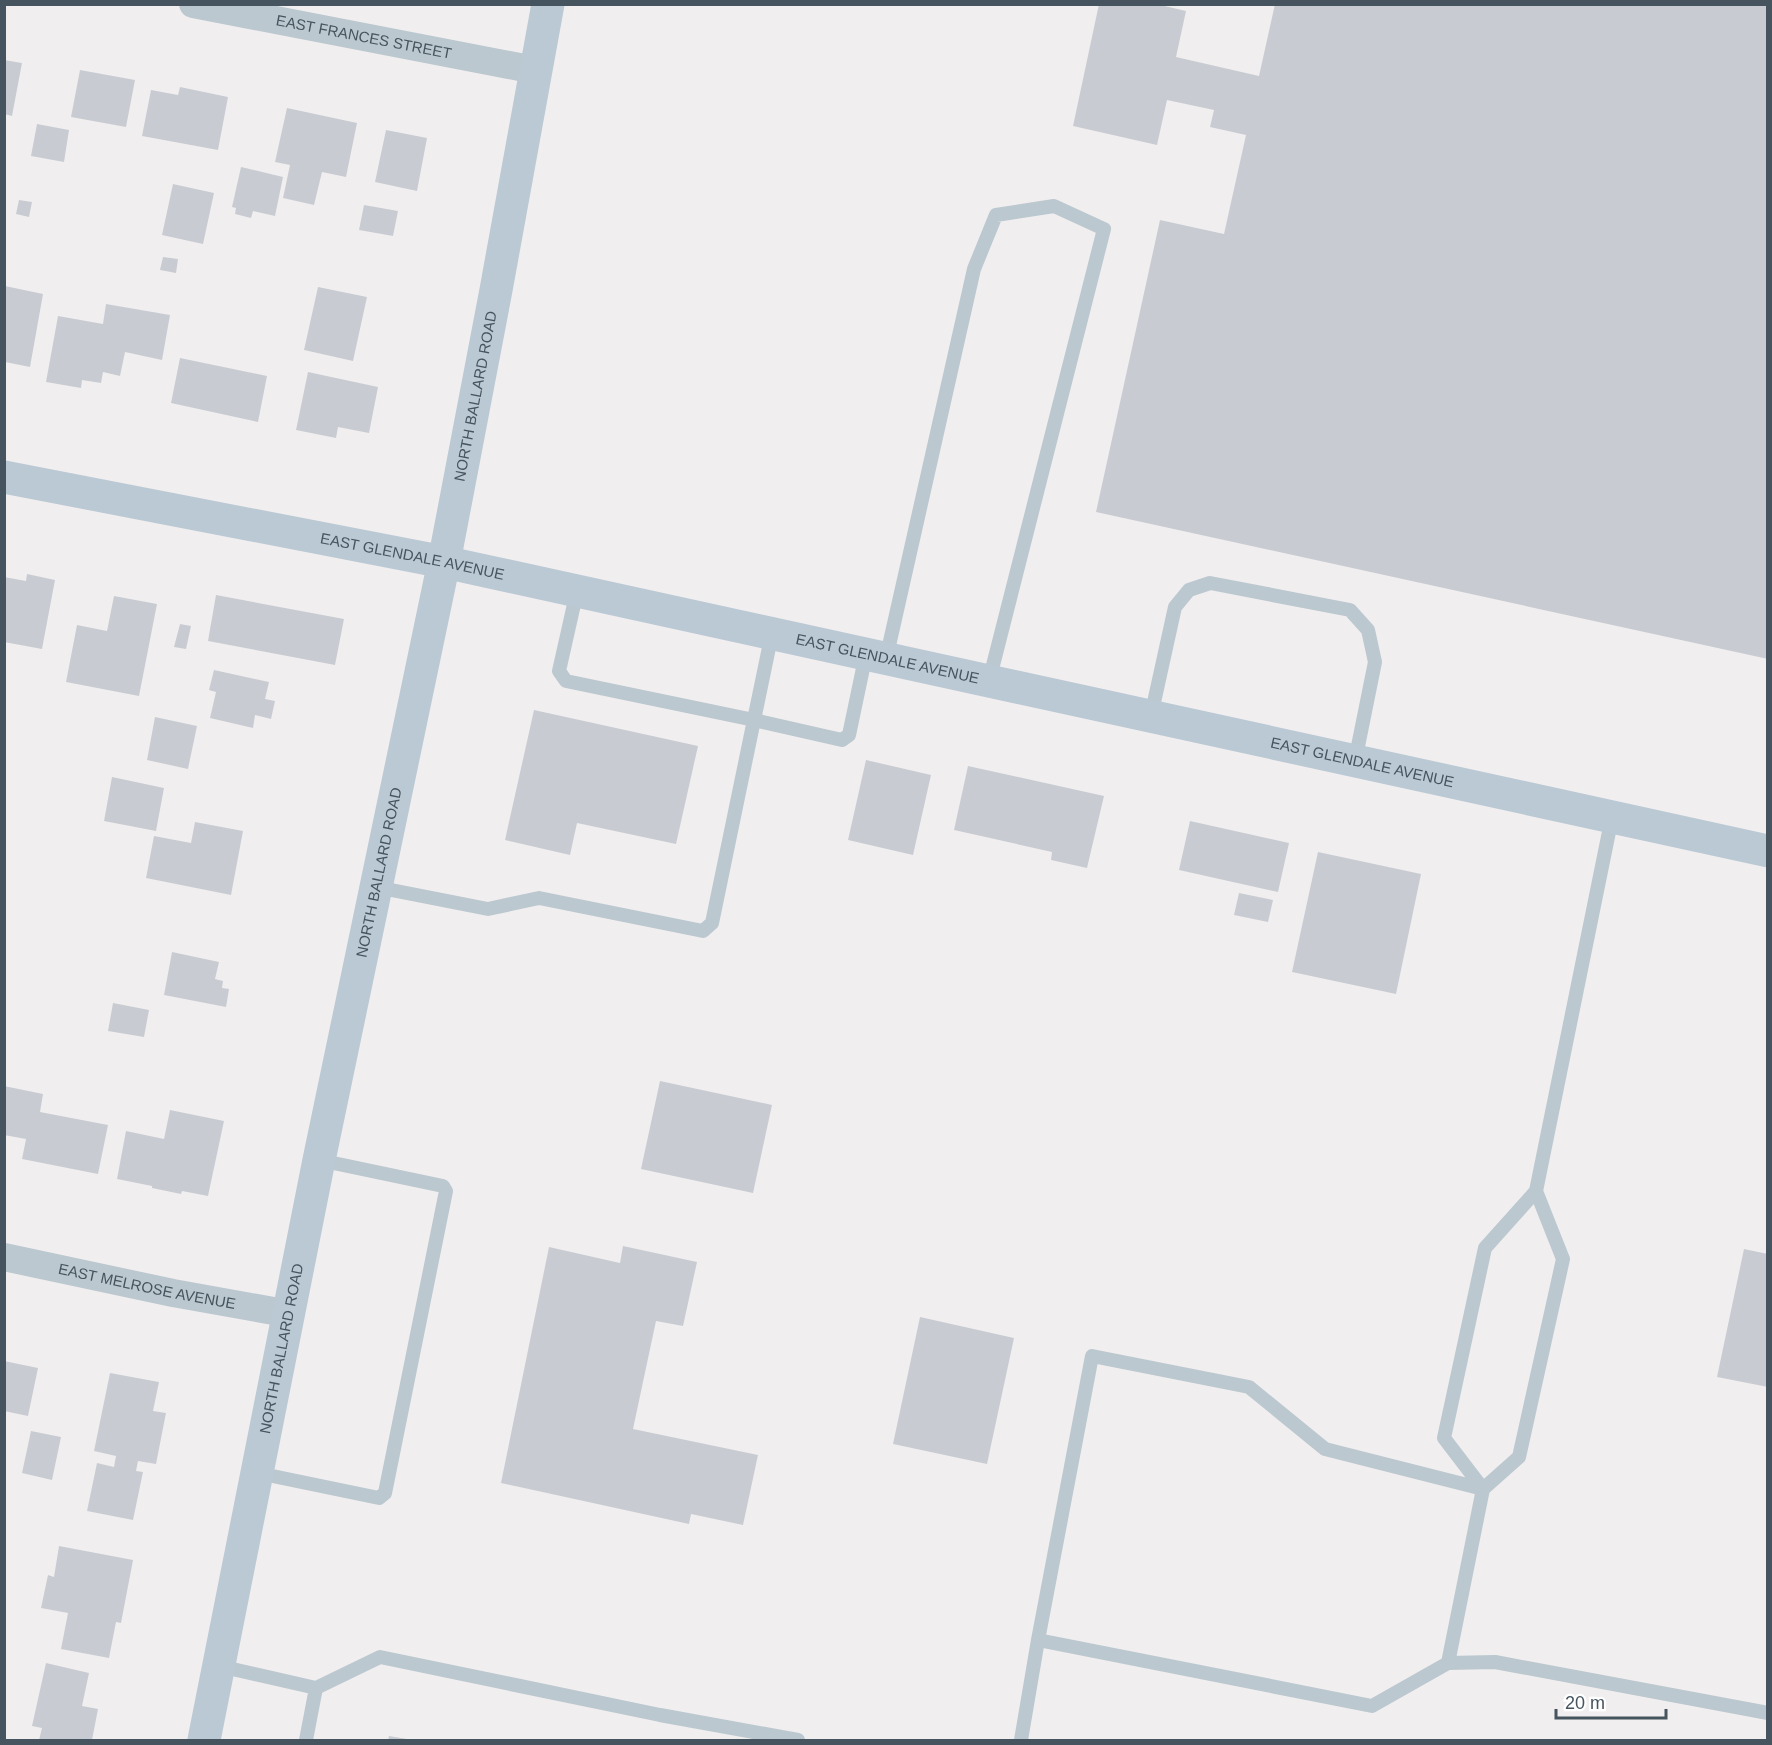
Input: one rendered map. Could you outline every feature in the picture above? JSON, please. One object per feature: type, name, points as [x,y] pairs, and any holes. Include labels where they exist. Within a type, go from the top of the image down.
[{"type":"street","name":"EAST FRANCES STREET","points":[[193,4],[535,70]]},
{"type":"street","name":"NORTH BALLARD ROAD","points":[[204,1740],[319,1160],[444,562],[548,4]]},
{"type":"street","name":"EAST GLENDALE AVENUE","points":[[4,477],[444,562],[1767,851]]},
{"type":"street","name":"EAST MELROSE AVENUE","points":[[4,1257],[173,1293],[290,1314]]},
{"type":"lane","points":[[577,591],[559,671],[566,681],[842,740],[849,735],[876,656],[975,269],[996,215],[1054,206],[1104,229],[989,681]]},
{"type":"lane","points":[[1151,716],[1175,607],[1190,590],[1210,583],[1350,610],[1368,630],[1374,662],[1355,761]]},
{"type":"lane","points":[[376,887],[488,909],[539,898],[703,931],[712,923],[772,633]]},
{"type":"lane","points":[[1483,1489],[1444,1438],[1485,1248],[1536,1191],[1611,817]]},
{"type":"lane","points":[[258,1473],[379,1497],[384,1493],[446,1191],[443,1186],[319,1160]]},
{"type":"lane","points":[[1448,1663],[1483,1489],[1519,1457],[1563,1259],[1536,1191]]},
{"type":"lane","points":[[1021,1740],[1092,1356],[1249,1387],[1325,1449],[1483,1489]]},
{"type":"lane","points":[[1038,1640],[1372,1706],[1448,1663],[1495,1662],[1767,1713]]},
{"type":"lane","points":[[219,1666],[316,1688],[380,1657],[660,1715],[798,1740]]},
{"type":"lane","points":[[306,1740],[316,1688]]},
{"type":"building","points":[[1099,4],[1156,4],[1186,11],[1176,57],[1259,76],[1275,4],[1768,4],[1768,659],[1096,512],[1160,220],[1224,234],[1246,135],[1210,127],[1214,110],[1167,100],[1157,145],[1073,126]]},
{"type":"building","points":[[4,60],[22,63],[12,116],[4,114]]},
{"type":"building","points":[[80,70],[135,80],[126,127],[71,117]]},
{"type":"building","points":[[180,87],[228,97],[218,150],[142,136],[151,90],[178,95]]},
{"type":"building","points":[[287,108],[357,123],[346,177],[322,172],[314,205],[283,198],[290,165],[275,162]]},
{"type":"building","points":[[37,124],[69,130],[64,162],[31,156]]},
{"type":"building","points":[[386,130],[427,138],[417,191],[375,182]]},
{"type":"building","points":[[241,167],[283,177],[275,216],[253,211],[251,218],[235,214],[236,208],[232,207]]},
{"type":"building","points":[[173,184],[214,193],[203,244],[162,235]]},
{"type":"building","points":[[19,200],[32,202],[29,217],[16,214]]},
{"type":"building","points":[[364,205],[398,211],[393,236],[359,230]]},
{"type":"building","points":[[163,257],[178,259],[176,273],[160,270]]},
{"type":"building","points":[[5,286],[43,294],[30,367],[5,362]]},
{"type":"building","points":[[318,287],[367,297],[353,361],[304,350]]},
{"type":"building","points":[[106,304],[170,315],[162,360],[125,352],[120,376],[103,372],[101,383],[82,380],[81,388],[46,382],[58,316],[103,324]]},
{"type":"building","points":[[180,358],[267,376],[258,422],[171,403]]},
{"type":"building","points":[[308,372],[378,387],[369,433],[338,427],[336,438],[296,430]]},
{"type":"building","points":[[27,574],[55,580],[42,649],[4,642],[4,577],[26,581]]},
{"type":"building","points":[[216,595],[344,619],[335,665],[208,641]]},
{"type":"building","points":[[114,596],[157,604],[139,696],[66,682],[77,625],[107,631]]},
{"type":"building","points":[[180,624],[191,626],[186,649],[174,647]]},
{"type":"building","points":[[214,670],[269,682],[265,699],[275,701],[271,719],[255,715],[253,728],[210,718],[216,692],[209,690]]},
{"type":"building","points":[[534,710],[698,746],[676,844],[577,823],[570,855],[505,840]]},
{"type":"building","points":[[155,717],[197,726],[188,769],[147,760]]},
{"type":"building","points":[[866,760],[931,775],[913,855],[848,840]]},
{"type":"building","points":[[968,766],[1104,796],[1087,868],[1051,860],[1052,852],[954,830]]},
{"type":"building","points":[[112,777],[164,788],[156,831],[104,821]]},
{"type":"building","points":[[1190,821],[1289,843],[1278,892],[1179,870]]},
{"type":"building","points":[[195,822],[243,831],[231,895],[146,878],[154,836],[191,843]]},
{"type":"building","points":[[1318,852],[1421,874],[1396,994],[1292,972]]},
{"type":"building","points":[[1239,893],[1273,900],[1268,922],[1234,915]]},
{"type":"building","points":[[172,952],[219,962],[215,979],[223,981],[222,988],[229,989],[226,1007],[164,995]]},
{"type":"building","points":[[113,1003],[149,1010],[144,1037],[108,1031]]},
{"type":"building","points":[[660,1081],[772,1105],[753,1193],[641,1169]]},
{"type":"building","points":[[4,1086],[43,1094],[40,1112],[108,1125],[98,1174],[22,1159],[26,1139],[4,1135]]},
{"type":"building","points":[[170,1110],[224,1121],[208,1196],[182,1191],[181,1194],[117,1179],[126,1131],[164,1139]]},
{"type":"building","points":[[623,1246],[697,1262],[683,1326],[656,1321],[633,1429],[758,1455],[743,1525],[691,1514],[689,1524],[501,1483],[549,1247],[620,1263]]},
{"type":"building","points":[[1744,1249],[1768,1254],[1768,1387],[1717,1377]]},
{"type":"building","points":[[920,1317],[1014,1338],[987,1464],[893,1444]]},
{"type":"building","points":[[4,1361],[38,1368],[28,1416],[4,1411]]},
{"type":"building","points":[[110,1373],[159,1382],[153,1411],[166,1413],[156,1464],[138,1461],[136,1471],[143,1472],[133,1520],[87,1511],[97,1463],[114,1467],[116,1456],[94,1451]]},
{"type":"building","points":[[31,1431],[61,1437],[52,1480],[22,1473]]},
{"type":"building","points":[[59,1546],[133,1560],[121,1623],[116,1622],[109,1658],[61,1649],[68,1613],[41,1608],[48,1575],[54,1577]]},
{"type":"building","points":[[46,1663],[89,1673],[82,1706],[98,1709],[92,1740],[39,1740],[42,1728],[32,1726]]},
{"type":"building","points":[[389,1736],[407,1739],[407,1740],[388,1740]]}]
